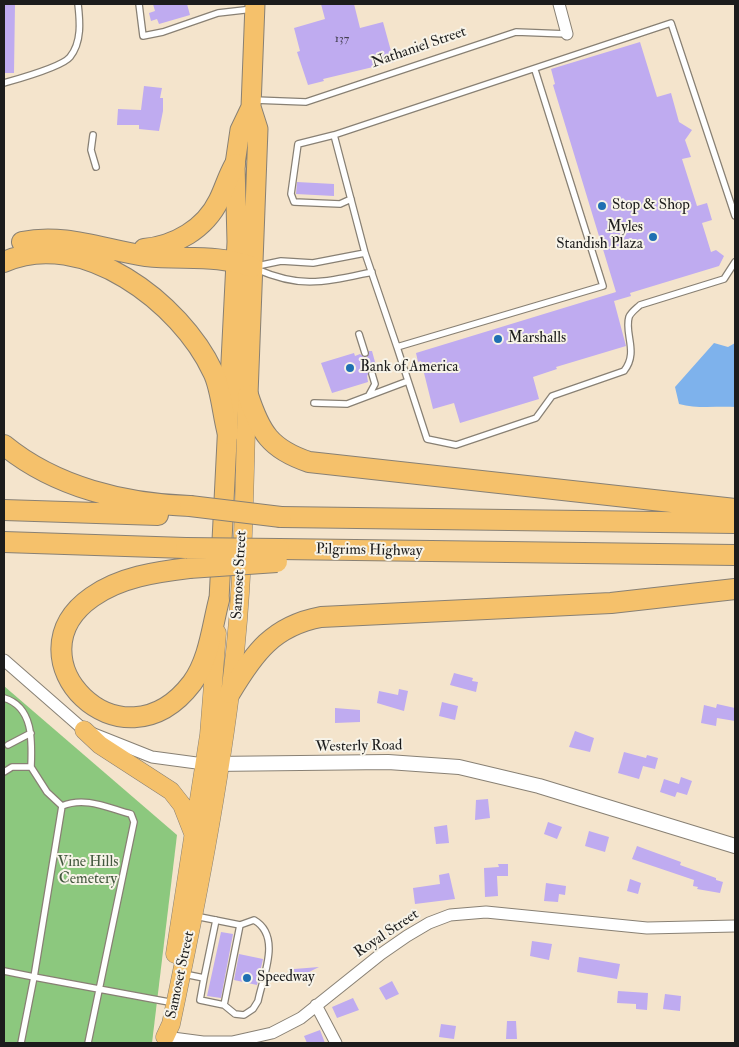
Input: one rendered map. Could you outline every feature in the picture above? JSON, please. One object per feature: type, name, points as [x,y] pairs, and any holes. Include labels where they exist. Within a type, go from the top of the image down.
[{"type":"highway","name":"Samoset Street","points":[[219,600],[228,434],[243,264],[258,129],[251,104],[254,6]]},
{"type":"highway","name":"Samoset Street","points":[[248,394],[243,264],[237,242],[235,164],[240,130],[251,104]]},
{"type":"highway","points":[[124,250],[163,245],[193,231],[213,211],[235,164]]},
{"type":"highway","points":[[4,248],[21,242],[46,239],[124,250],[146,256],[243,264]]},
{"type":"highway","points":[[4,262],[28,254],[66,255],[82,259],[112,272],[150,294],[176,319],[208,362],[218,384],[228,434]]},
{"type":"highway","points":[[248,394],[256,421],[269,440],[281,450],[309,462],[735,509]]},
{"type":"highway","points":[[4,445],[31,464],[87,489],[190,511]]},
{"type":"highway","points":[[4,510],[190,511]]},
{"type":"highway","name":"Pilgrims Highway","points":[[190,511],[281,517],[735,523]]},
{"type":"highway","points":[[4,542],[186,548],[278,556]]},
{"type":"highway","name":"Pilgrims Highway","points":[[278,556],[324,562],[370,551],[735,555]]},
{"type":"highway","points":[[219,600],[204,662],[192,682],[168,704],[154,712],[130,717],[102,711],[81,697],[69,679],[63,660],[65,632],[74,614],[92,597],[115,584],[152,574],[278,556]]},
{"type":"highway","points":[[230,693],[262,646],[281,631],[304,620],[321,617],[603,604],[735,589]]},
{"type":"main road","name":"Samoset Street","points":[[165,1040],[193,835],[230,693],[242,538],[248,394]]},
{"type":"main road","name":"Samoset Street","points":[[165,1040],[171,1024],[182,974],[212,825],[214,686],[219,600]]},
{"type":"main road","points":[[84,730],[100,745],[171,791],[182,805],[193,835]]},
{"type":"street","name":"Nathaniel Street","points":[[560,4],[567,34]]},
{"type":"street","name":"Westerly Road","points":[[4,660],[84,730],[152,757],[212,764],[388,762],[471,769],[548,789],[735,846]]},
{"type":"street","name":"Royal Street","points":[[165,1040],[210,1043],[247,1040],[284,1028],[407,936],[429,923],[450,915],[486,912],[647,928],[735,926]]},
{"type":"street","points":[[316,1005],[336,1043]]},
{"type":"lane","points":[[4,83],[48,68],[70,57],[81,30],[78,4]]},
{"type":"lane","points":[[139,4],[143,36],[163,32],[218,13],[254,6]]},
{"type":"lane","points":[[351,199],[340,204],[294,202],[291,194],[298,144],[334,135],[535,70],[671,22],[735,216]]},
{"type":"lane","name":"Nathaniel Street","points":[[251,104],[306,102],[516,32],[567,34]]},
{"type":"lane","points":[[397,347],[603,286],[535,70]]},
{"type":"lane","points":[[93,134],[91,150],[96,168]]},
{"type":"lane","points":[[334,135],[365,252],[427,439],[456,445],[536,418],[552,396],[624,371],[629,365],[631,351],[629,316],[640,305],[724,279],[735,262]]},
{"type":"lane","points":[[243,264],[281,260],[313,263],[365,252]]},
{"type":"lane","points":[[243,264],[280,279],[320,283],[372,272]]},
{"type":"lane","points":[[359,334],[365,353]]},
{"type":"lane","points":[[367,396],[375,384],[372,374]]},
{"type":"lane","points":[[314,402],[347,404],[408,381]]},
{"type":"lane","points":[[4,698],[15,704],[24,713],[31,733],[31,767],[47,792],[62,806]]},
{"type":"lane","points":[[8,745],[31,733]]},
{"type":"lane","points":[[4,772],[12,767],[31,767]]},
{"type":"lane","points":[[62,806],[75,801],[89,802],[131,814],[134,822],[88,1043]]},
{"type":"lane","points":[[21,1043],[34,977],[62,806]]},
{"type":"lane","points":[[194,916],[216,920],[240,925],[254,920],[266,930],[269,939],[268,954],[258,1001],[253,1009],[244,1015],[235,1014],[224,1005],[200,1000],[212,959],[216,920]]},
{"type":"lane","points":[[224,1005],[225,989],[240,925]]},
{"type":"lane","points":[[4,971],[169,1002]]},
{"type":"lane","points":[[182,974],[207,979]]},
{"type":"green space","name":"Vine Hills Cemetery","points":[[4,686],[177,835],[152,1043],[4,1043]]},
{"type":"water","points":[[714,343],[728,347],[735,343],[735,407],[700,407],[679,404],[675,387]]},
{"type":"building","points":[[4,4],[15,4],[14,73],[4,73]]},
{"type":"building","points":[[153,4],[187,4],[190,15],[159,24],[157,19],[151,21],[149,13],[155,11]]},
{"type":"building","points":[[321,4],[354,4],[360,28],[383,22],[394,62],[323,79],[324,81],[308,85],[297,52],[300,51],[294,28],[325,19]]},
{"type":"building","name":"Myles Standish Plaza","points":[[640,42],[657,97],[671,93],[679,122],[692,130],[685,140],[691,157],[682,159],[697,206],[707,203],[712,220],[702,223],[711,252],[716,250],[724,256],[719,266],[630,293],[631,296],[614,301],[626,346],[556,367],[557,369],[533,377],[539,399],[460,423],[454,403],[433,409],[421,361],[418,362],[416,353],[616,292],[553,85],[555,84],[551,69]]},
{"type":"building","points":[[144,86],[162,88],[160,98],[163,98],[163,111],[159,131],[139,129],[139,125],[117,125],[118,109],[141,110]]},
{"type":"building","points":[[297,182],[334,184],[334,196],[296,194]]},
{"type":"building","name":"Bank of America","points":[[369,351],[372,351],[378,373],[370,370],[367,376],[368,382],[332,393],[321,363],[354,353],[355,356],[360,354],[366,358]]},
{"type":"building","points":[[454,673],[473,678],[472,681],[478,682],[476,692],[450,685]]},
{"type":"building","points":[[399,689],[408,691],[404,711],[377,703],[379,691],[398,695]]},
{"type":"building","points":[[442,702],[458,706],[455,720],[439,716]]},
{"type":"building","points":[[717,704],[735,708],[735,721],[717,718],[716,726],[701,723],[704,705],[716,708]]},
{"type":"building","points":[[335,708],[360,710],[360,722],[335,723]]},
{"type":"building","points":[[575,731],[594,738],[590,752],[569,747]]},
{"type":"building","points":[[624,752],[646,758],[647,755],[658,758],[655,769],[643,766],[639,779],[618,773]]},
{"type":"building","points":[[681,777],[692,781],[687,795],[677,792],[675,797],[660,792],[664,779],[679,784]]},
{"type":"building","points":[[488,799],[490,818],[475,820],[476,800]]},
{"type":"building","points":[[548,822],[562,827],[557,839],[544,834]]},
{"type":"building","points":[[447,825],[449,843],[436,844],[434,827]]},
{"type":"building","points":[[589,831],[609,837],[605,852],[585,846]]},
{"type":"building","points":[[637,846],[681,862],[680,865],[716,878],[716,880],[723,882],[720,893],[697,889],[698,887],[693,886],[694,880],[632,859]]},
{"type":"building","points":[[498,864],[508,864],[508,876],[497,876],[498,896],[485,897],[484,868],[499,867]]},
{"type":"building","points":[[449,873],[455,899],[415,904],[413,888],[440,884],[439,875]]},
{"type":"building","points":[[630,879],[641,883],[638,894],[627,891]]},
{"type":"building","points":[[546,883],[566,886],[565,895],[559,894],[558,902],[544,901]]},
{"type":"building","points":[[221,932],[233,934],[221,998],[207,996]]},
{"type":"building","points":[[532,941],[552,944],[549,960],[530,956]]},
{"type":"building","points":[[239,954],[263,959],[257,985],[234,980]]},
{"type":"building","points":[[579,957],[620,964],[617,979],[577,972]]},
{"type":"building","points":[[319,967],[303,975],[306,981],[295,982],[294,969]]},
{"type":"building","points":[[392,981],[399,994],[386,1000],[379,988]]},
{"type":"building","points":[[618,991],[648,993],[647,1010],[636,1009],[636,1004],[617,1003]]},
{"type":"building","points":[[665,994],[681,996],[680,1011],[663,1009]]},
{"type":"building","points":[[353,998],[359,1010],[337,1018],[332,1007]]},
{"type":"building","points":[[507,1021],[516,1021],[517,1039],[506,1039]]},
{"type":"building","points":[[441,1024],[456,1026],[454,1039],[439,1037]]},
{"type":"building","points":[[320,1030],[325,1043],[307,1043],[304,1036]]},
{"type":"place","name":"Stop & Shop","points":[[602,206]]},
{"type":"place","name":"Myles Standish Plaza","points":[[653,237]]},
{"type":"place","name":"Marshalls","points":[[498,339]]},
{"type":"place","name":"Bank of America","points":[[350,368]]},
{"type":"place","name":"Speedway","points":[[247,978]]}]
